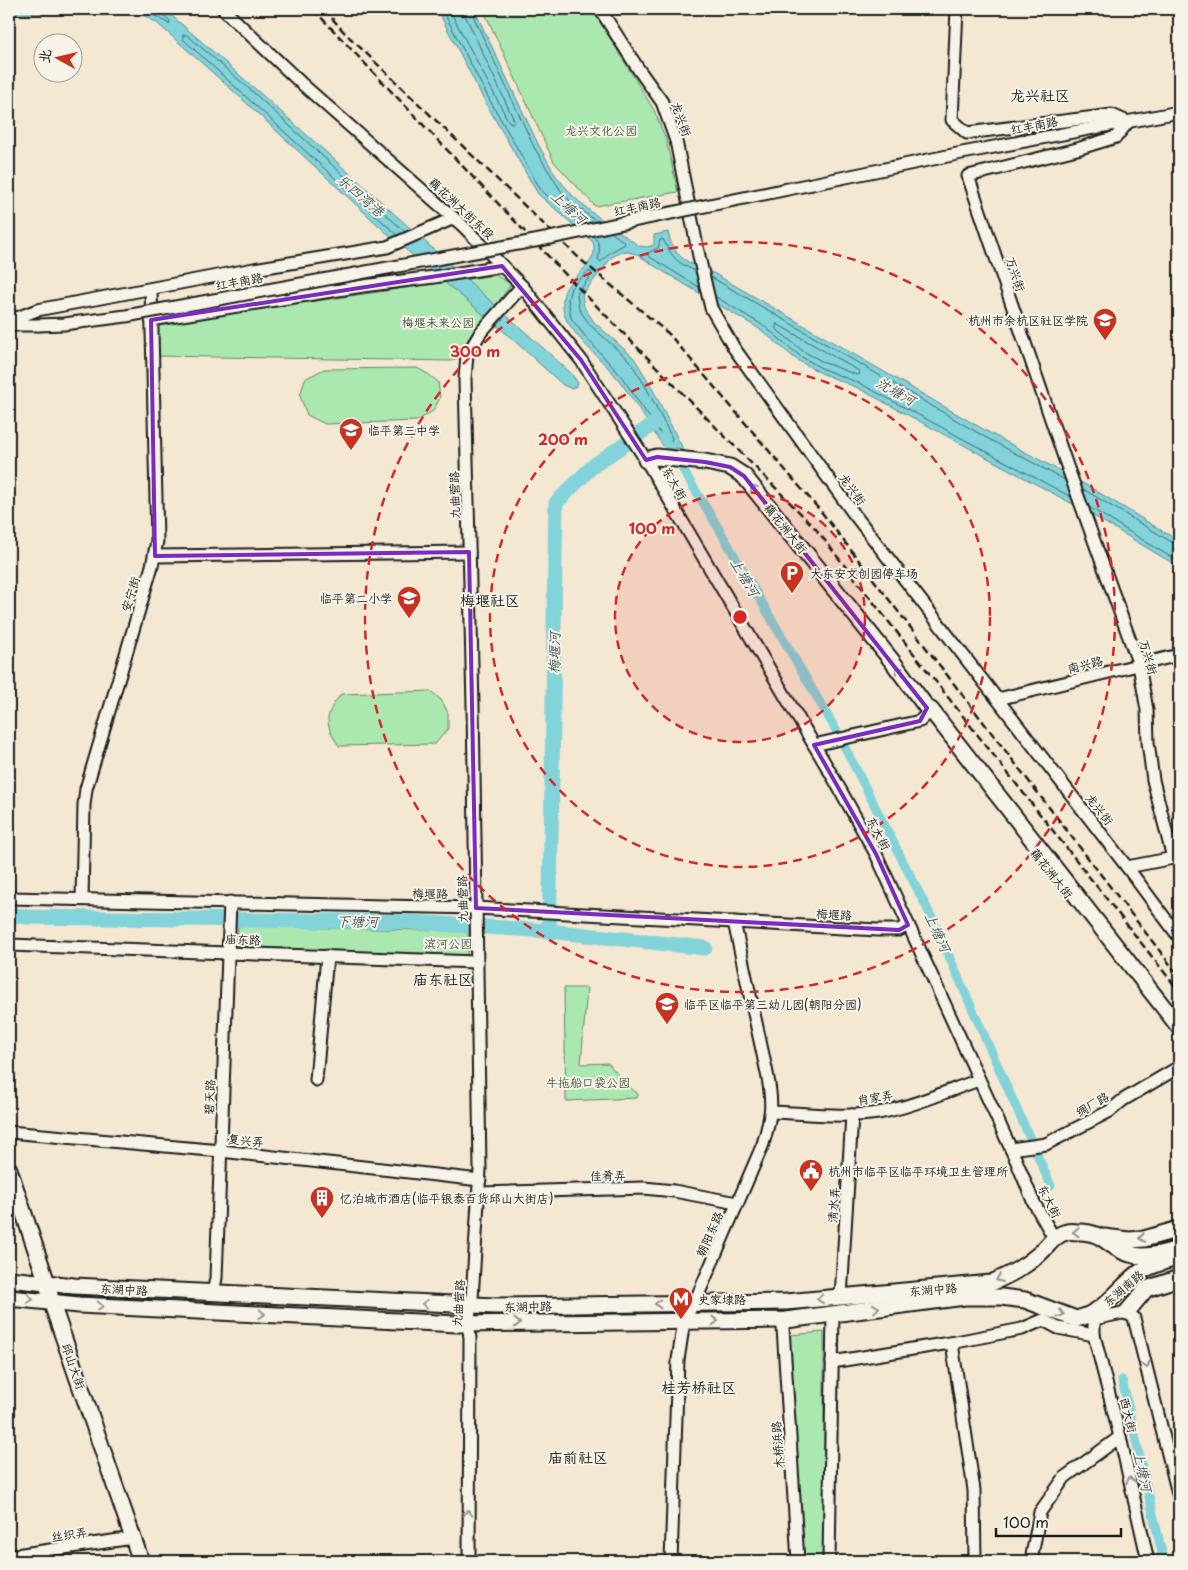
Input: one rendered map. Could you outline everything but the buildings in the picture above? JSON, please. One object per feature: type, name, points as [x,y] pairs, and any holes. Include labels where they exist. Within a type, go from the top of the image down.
[{"type":"main road","name":"藕花洲大街","points":[[649,459],[695,461],[730,467],[744,476],[892,660],[1179,1038]]},
{"type":"main road","name":"藕花洲大街","points":[[929,710],[1179,1027]]},
{"type":"main road","name":"邱山大街","points":[[9,1169],[54,1309],[141,1561]]},
{"type":"main road","points":[[1054,1238],[1068,1231],[1091,1232],[1104,1237],[1129,1240],[1179,1229]]},
{"type":"main road","name":"东湖南路","points":[[1104,1237],[1115,1248],[1130,1254],[1161,1258],[1179,1257]]},
{"type":"main road","name":"东湖中路","points":[[9,1279],[74,1286],[471,1306],[786,1302],[992,1283],[1016,1272],[1040,1254],[1054,1238]]},
{"type":"main road","name":"东湖南路","points":[[1041,1306],[1076,1319],[1092,1316],[1112,1300],[1141,1271],[1179,1249]]},
{"type":"main road","points":[[1130,1315],[1146,1289],[1179,1278]]},
{"type":"main road","name":"东湖中路","points":[[9,1298],[54,1309],[79,1305],[468,1324],[786,1320],[966,1298],[1001,1297],[1025,1300],[1041,1306]]},
{"type":"street","name":"藕花洲大街东段","points":[[223,9],[301,83],[454,218],[522,286],[581,360],[615,413],[649,459]]},
{"type":"street","name":"龙兴街","points":[[600,9],[662,102],[676,141],[711,308],[734,348],[854,514],[1179,937]]},
{"type":"street","points":[[957,9],[952,120],[967,133],[1112,115],[1128,122]]},
{"type":"street","name":"红丰南路","points":[[9,325],[64,324],[126,316],[540,240],[962,153],[1179,112]]},
{"type":"street","name":"万兴街","points":[[1128,122],[1116,137],[1078,149],[968,176],[1066,464],[1139,665],[1147,710],[1148,742],[1153,780],[1176,857]]},
{"type":"street","points":[[9,321],[37,310],[254,269],[388,247],[454,218]]},
{"type":"street","points":[[151,320],[502,266]]},
{"type":"street","name":"九曲营路","points":[[469,1561],[470,1338],[468,1324],[480,1180],[470,552],[465,379],[467,354],[481,332],[522,286]]},
{"type":"street","name":"安宁街","points":[[82,899],[86,789],[157,541],[150,289]]},
{"type":"street","name":"东大街","points":[[649,459],[876,854],[1012,1150],[1033,1202],[1054,1238]]},
{"type":"street","points":[[154,556],[470,552]]},
{"type":"street","name":"南兴路","points":[[998,699],[1179,655]]},
{"type":"street","points":[[814,745],[920,721],[929,710]]},
{"type":"street","points":[[1127,867],[1176,857]]},
{"type":"street","name":"梅堰路","points":[[9,898],[476,908],[878,930],[899,930],[908,925]]},
{"type":"street","name":"碧天路","points":[[213,1293],[216,1278],[230,902]]},
{"type":"street","name":"朝阳东路","points":[[671,1561],[678,1360],[684,1321],[763,1144],[771,1112],[772,1096],[768,1073],[734,922]]},
{"type":"street","name":"庙东路","points":[[9,945],[228,949],[327,956],[477,960]]},
{"type":"street","points":[[316,1080],[327,956]]},
{"type":"street","name":"绸厂路","points":[[1012,1150],[1046,1144],[1110,1112],[1123,1100],[1179,1067]]},
{"type":"street","name":"肖家弄","points":[[771,1112],[852,1115],[878,1113],[979,1080]]},
{"type":"street","name":"清水弄","points":[[841,1297],[852,1115]]},
{"type":"street","name":"复兴弄","points":[[9,1132],[221,1150],[480,1180]]},
{"type":"street","name":"佳肴弄","points":[[479,1192],[644,1188],[674,1190],[737,1204]]},
{"type":"street","points":[[830,1561],[833,1314]]},
{"type":"street","points":[[1092,1316],[1130,1315],[1179,1498]]},
{"type":"street","name":"西大街","points":[[1092,1316],[1094,1335],[1120,1437],[1148,1561]]},
{"type":"street","points":[[832,1362],[952,1343],[1022,1329],[1043,1320],[1058,1328],[1094,1335]]},
{"type":"street","name":"木桥浜路","points":[[783,1328],[798,1561]]},
{"type":"street","points":[[952,1343],[974,1490],[975,1561]]},
{"type":"street","points":[[1031,1561],[1040,1512],[1065,1477],[1120,1437]]},
{"type":"street","name":"丝织弄","points":[[9,1556],[133,1538]]},
{"type":"highlighted area","points":[[502,266],[581,360],[646,460],[657,457],[705,462],[730,467],[744,476],[927,708],[920,721],[814,745],[876,854],[908,925],[899,930],[476,908],[469,552],[155,556],[151,320]]},
{"type":"green space","name":"龙兴文化公园","points":[[483,9],[592,9],[654,110],[666,139],[678,192],[595,206],[554,162]]},
{"type":"green space","name":"梅堰未来公园","points":[[495,275],[511,284],[461,357],[451,361],[157,356],[158,324]]},
{"type":"green space","points":[[417,368],[438,382],[440,398],[433,411],[417,421],[325,424],[307,415],[300,396],[305,379],[324,369]]},
{"type":"green space","points":[[431,691],[442,701],[448,713],[448,729],[435,744],[339,746],[331,731],[328,720],[329,714],[341,694]]},
{"type":"green space","name":"滨河公园","points":[[238,926],[468,931],[467,957],[237,946]]},
{"type":"green space","name":"牛拖船口袋公园","points":[[564,988],[587,988],[581,1064],[608,1063],[626,1084],[638,1094],[637,1098],[566,1101]]},
{"type":"green space","points":[[824,1332],[824,1561],[802,1561],[790,1335]]},
{"type":"water","name":"乐四湾港","points":[[9,9],[164,9],[571,373],[578,383],[572,389],[563,385],[509,336],[392,238],[157,23],[143,15],[112,10],[9,15]]},
{"type":"water","name":"沈塘河","points":[[437,9],[474,9],[539,146],[556,176],[574,197],[590,211],[639,246],[647,247],[654,245],[654,235],[668,232],[674,249],[691,264],[715,274],[988,432],[1088,486],[1179,541],[1179,567],[1082,509],[858,388],[821,373],[797,360],[761,330],[637,254],[623,251],[612,257],[582,295],[584,307],[594,322],[634,358],[650,384],[683,449],[663,446],[618,379],[578,337],[565,316],[563,302],[565,290],[588,265],[594,251],[593,242],[538,194],[484,100]]},
{"type":"waterway","name":"梅堰河","points":[[549,931],[556,503],[593,466],[655,423]]},
{"type":"waterway","name":"上塘河","points":[[663,437],[836,730],[932,918],[1051,1186]]},
{"type":"waterway","name":"下塘河","points":[[9,914],[27,917],[410,922],[549,931],[705,948]]},
{"type":"waterway","name":"上塘河","points":[[1122,1380],[1164,1561]]},
{"type":"railway","points":[[313,9],[568,277],[815,528],[1179,991]]},
{"type":"railway","points":[[324,9],[344,32],[580,259],[669,334],[823,514],[1179,976]]},
{"type":"place","name":"杭州市余杭区社区学院","points":[[1105,341]]},
{"type":"place","name":"临平第三中学","points":[[351,451]]},
{"type":"place","name":"大东安文创园停车场","points":[[792,594]]},
{"type":"place","name":"临平第二小学","points":[[409,619]]},
{"type":"place","name":"临平区临平第三幼儿园(朝阳分园)","points":[[667,1025]]},
{"type":"place","name":"杭州市临平区临平环境卫生管理所","points":[[811,1192]]},
{"type":"place","name":"忆泊城市酒店(临平银泰百货邱山大街店)","points":[[322,1219]]},
{"type":"place","name":"史家埭路","points":[[681,1320]]},
{"type":"district","name":"龙兴社区","points":[[1040,94]]},
{"type":"district","name":"梅堰社区","points":[[490,599]]},
{"type":"district","name":"庙东社区","points":[[443,978]]},
{"type":"district","name":"桂芳桥社区","points":[[699,1386]]},
{"type":"district","name":"庙前社区","points":[[578,1456]]}]
